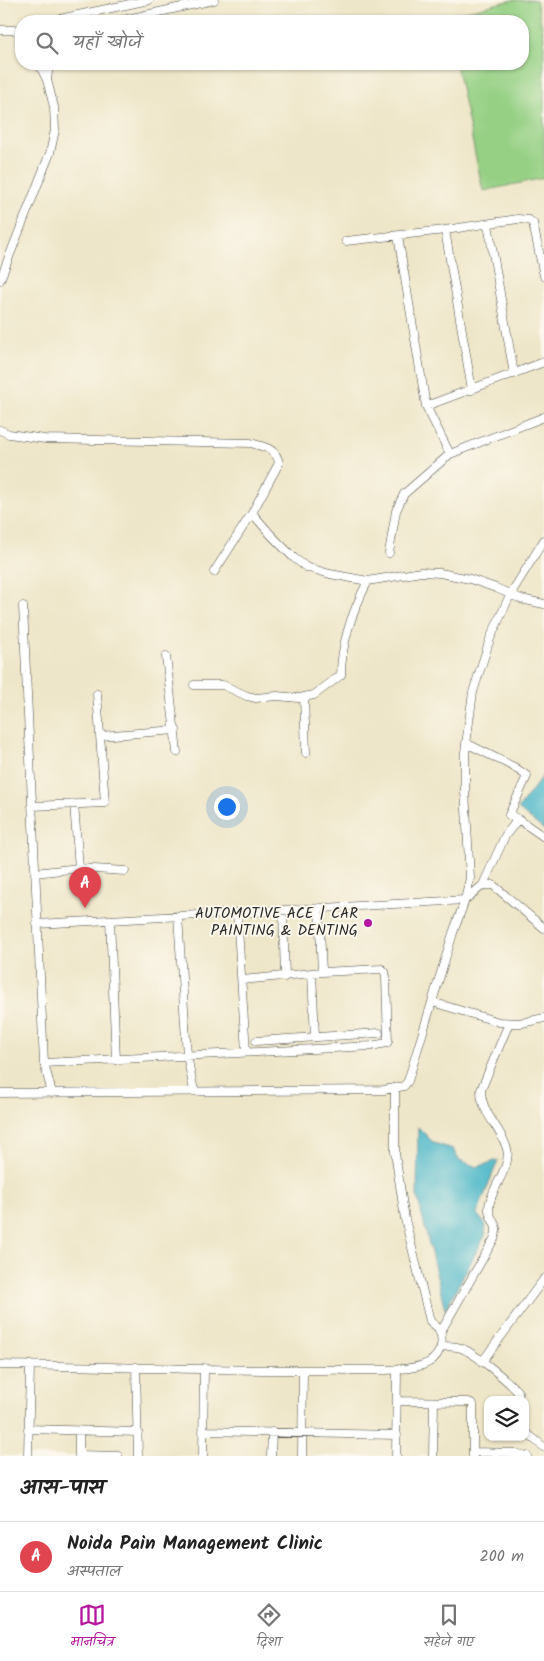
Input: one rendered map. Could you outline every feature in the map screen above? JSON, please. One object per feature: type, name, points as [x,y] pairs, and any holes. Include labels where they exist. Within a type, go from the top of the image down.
[{"type":"street","points":[[77,15],[146,0]]},
{"type":"street","points":[[145,15],[214,0]]},
{"type":"street","points":[[0,30],[15,30]]},
{"type":"street","points":[[0,280],[52,146],[55,130],[54,107],[47,80],[42,70]]},
{"type":"street","points":[[47,80],[48,70]]},
{"type":"street","points":[[346,241],[445,230],[518,219],[528,220],[533,223],[544,276]]},
{"type":"street","points":[[488,224],[514,374]]},
{"type":"street","points":[[445,230],[472,390]]},
{"type":"street","points":[[398,236],[426,406],[450,454]]},
{"type":"street","points":[[426,406],[544,362]]},
{"type":"street","points":[[389,553],[396,511],[404,494],[450,454],[544,417]]},
{"type":"street","points":[[0,430],[9,434],[45,439],[251,443],[268,448],[277,455],[279,463],[252,513],[214,572]]},
{"type":"street","points":[[252,513],[294,558],[306,566],[330,574],[368,582],[421,572],[440,573],[470,579],[510,595],[544,604]]},
{"type":"street","points":[[0,1093],[395,1089],[404,1086],[408,1081],[465,900],[470,868],[466,798],[466,743],[470,709],[478,675],[490,639],[510,595],[544,540]]},
{"type":"street","points":[[194,686],[223,685],[256,698],[314,695],[341,675],[341,660],[347,635],[357,603],[368,582]]},
{"type":"street","points":[[23,606],[44,1063],[52,1092]]},
{"type":"street","points":[[166,656],[176,730],[177,752]]},
{"type":"street","points":[[32,806],[105,803],[98,694]]},
{"type":"street","points":[[304,697],[306,753]]},
{"type":"street","points":[[100,736],[176,730]]},
{"type":"street","points":[[466,743],[514,767],[527,776],[509,815],[544,837]]},
{"type":"street","points":[[74,804],[79,868]]},
{"type":"street","points":[[37,924],[465,900],[483,885],[505,836],[518,819]]},
{"type":"street","points":[[35,873],[79,868],[125,871]]},
{"type":"street","points":[[483,885],[493,885],[544,928]]},
{"type":"street","points":[[319,908],[322,972]]},
{"type":"street","points":[[283,910],[285,977]]},
{"type":"street","points":[[237,913],[246,1052]]},
{"type":"street","points":[[178,916],[187,1055],[194,1091]]},
{"type":"street","points":[[110,920],[116,1060]]},
{"type":"street","points":[[44,1063],[382,1045],[387,1043],[389,1036],[385,972],[382,969],[322,972],[242,980]]},
{"type":"street","points":[[312,973],[318,1048]]},
{"type":"street","points":[[432,1002],[470,1014],[509,1023],[522,1023],[544,1018]]},
{"type":"street","points":[[440,1333],[494,1240],[497,1231],[496,1224],[490,1216],[489,1207],[491,1197],[508,1159],[508,1150],[484,1108],[481,1100],[481,1090],[509,1023]]},
{"type":"street","points":[[256,1041],[379,1033]]},
{"type":"street","points":[[0,1365],[303,1370],[397,1369],[423,1365],[435,1358],[441,1346],[440,1333],[430,1320],[405,1219],[395,1154],[395,1089]]},
{"type":"street","points":[[482,1362],[544,1279]]},
{"type":"street","points":[[441,1346],[464,1349],[513,1386],[518,1396]]},
{"type":"street","points":[[28,1456],[30,1365]]},
{"type":"street","points":[[136,1367],[138,1456]]},
{"type":"street","points":[[203,1456],[204,1368]]},
{"type":"street","points":[[396,1456],[397,1369]]},
{"type":"street","points":[[302,1456],[303,1370]]},
{"type":"street","points":[[398,1401],[469,1402],[473,1404],[473,1454],[516,1454],[527,1456]]},
{"type":"street","points":[[433,1456],[434,1402]]},
{"type":"street","points":[[28,1429],[138,1432]]},
{"type":"street","points":[[79,1431],[79,1456],[118,1456]]},
{"type":"street","points":[[203,1431],[397,1434]]},
{"type":"street","points":[[271,1456],[272,1432]]},
{"type":"street","points":[[529,1435],[544,1446]]},
{"type":"green space","points":[[513,0],[536,0],[544,37],[544,178],[483,191],[457,70],[529,70],[529,15],[450,15]]},
{"type":"water","points":[[544,774],[544,830],[518,809]]},
{"type":"water","points":[[418,1127],[434,1143],[453,1149],[459,1160],[477,1167],[498,1160],[477,1214],[486,1225],[485,1236],[445,1310],[417,1195]]},
{"type":"place","name":"Noida Pain Management Clinic","points":[[85,908]]},
{"type":"place","name":"AUTOMOTIVE ACE | CAR PAINTING & DENTING","points":[[368,923]]}]
